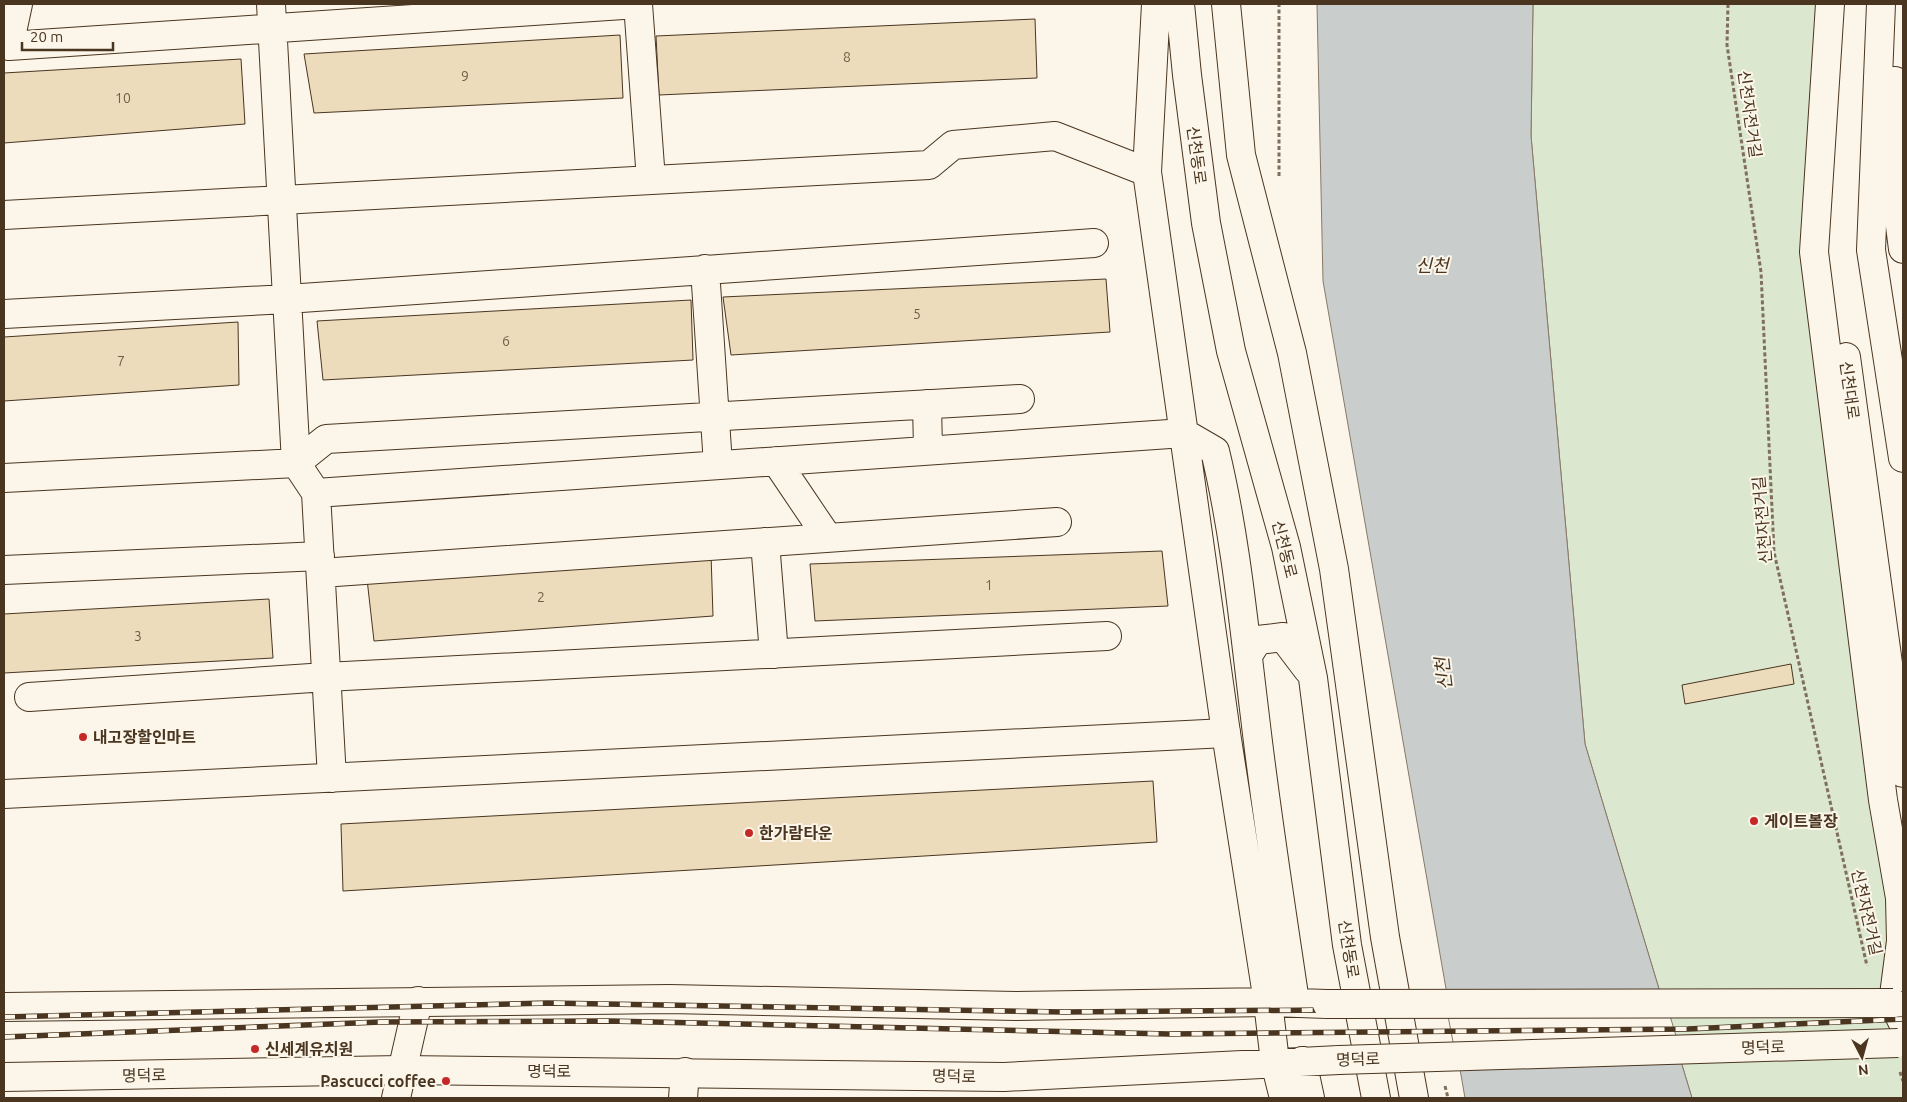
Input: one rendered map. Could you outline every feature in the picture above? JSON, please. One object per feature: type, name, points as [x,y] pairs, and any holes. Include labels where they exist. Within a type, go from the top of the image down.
[{"type":"main road","points":[[18,4],[9,46],[272,16],[638,4],[651,180]]},
{"type":"main road","points":[[1156,4],[1147,172],[1226,733],[1268,1002],[1288,1062],[1310,1098]]},
{"type":"main road","name":"신천동로","points":[[1180,4],[1206,223],[1231,351],[1286,547],[1313,678],[1347,945],[1376,1098]]},
{"type":"main road","points":[[1226,4],[1242,155],[1292,353],[1334,569],[1385,937],[1414,1098]]},
{"type":"main road","points":[[4,1006],[669,999],[1016,1006],[1295,1002],[1900,1029],[1902,941],[1900,898],[1883,800],[1814,252],[1830,4]]},
{"type":"main road","name":"신천대로","points":[[1836,4],[1832,254],[1903,773]]},
{"type":"main road","points":[[1881,4],[1871,250],[1903,458]]},
{"type":"main road","points":[[1892,4],[1900,226],[1903,249]]},
{"type":"main road","points":[[272,16],[296,463],[316,493],[332,778]]},
{"type":"main road","points":[[4,215],[929,165],[953,145],[1055,136],[1147,172]]},
{"type":"main road","points":[[4,314],[287,298],[1094,243]]},
{"type":"main road","points":[[705,269],[718,466]]},
{"type":"main road","points":[[4,478],[296,463],[326,439],[1020,399]]},
{"type":"main road","points":[[927,404],[928,450]]},
{"type":"main road","points":[[316,493],[1184,433],[1215,451],[1225,493],[1249,654],[1255,716],[1295,1002]]},
{"type":"main road","points":[[776,461],[828,538]]},
{"type":"main road","points":[[4,570],[320,565],[765,542],[1057,522]]},
{"type":"main road","points":[[765,542],[774,654]]},
{"type":"main road","points":[[29,697],[326,677],[1107,636]]},
{"type":"main road","points":[[1249,654],[1258,640],[1284,637],[1313,678]]},
{"type":"main road","points":[[4,794],[1226,733]]},
{"type":"main road","points":[[1883,800],[1903,845]]},
{"type":"main road","points":[[396,1098],[418,1001]]},
{"type":"main road","name":"명덕로","points":[[4,1077],[401,1070],[684,1085],[1004,1077],[1900,1029]]},
{"type":"main road","points":[[1284,1098],[1288,1062]]},
{"type":"path","name":"신천자전거길","points":[[1728,4],[1727,45],[1760,272],[1774,552],[1869,972]]},
{"type":"path","points":[[1900,1029],[1903,1081]]},
{"type":"green space","points":[[1533,4],[1830,4],[1814,252],[1903,1023],[1903,1098],[1692,1098],[1585,744],[1531,136]]},
{"type":"water","name":"신천","points":[[1317,4],[1533,4],[1531,136],[1585,744],[1692,1098],[1465,1098],[1323,281]]},
{"type":"pier","points":[[1668,1009],[1679,1046],[1455,1052],[1448,1016]]},
{"type":"building","points":[[1035,19],[1037,78],[659,95],[656,36]]},
{"type":"building","points":[[620,35],[623,98],[314,113],[304,54]]},
{"type":"building","points":[[241,59],[245,124],[4,143],[4,73]]},
{"type":"building","points":[[1106,279],[1110,332],[731,355],[723,297]]},
{"type":"building","points":[[691,300],[693,360],[323,380],[317,321]]},
{"type":"building","points":[[238,322],[239,385],[4,401],[4,337]]},
{"type":"building","points":[[1162,551],[1168,606],[815,621],[810,564]]},
{"type":"building","points":[[711,554],[713,616],[374,641],[367,579]]},
{"type":"building","points":[[269,599],[273,658],[4,673],[4,614]]},
{"type":"building","points":[[1791,664],[1794,684],[1685,704],[1682,685]]},
{"type":"building","name":"한가람타운","points":[[1153,781],[1157,842],[343,891],[341,824]]},
{"type":"railway","points":[[4,1017],[548,1003],[1064,1012],[1445,1009],[1903,994]]},
{"type":"railway","points":[[4,1037],[381,1022],[609,1021],[1169,1034],[1688,1029],[1903,1019]]},
{"type":"place","name":"내고장할인마트","points":[[83,737]]},
{"type":"place","name":"게이트볼장","points":[[1754,821]]},
{"type":"place","name":"한가람타운","points":[[749,833]]},
{"type":"place","name":"신세계유치원","points":[[255,1049]]},
{"type":"place","name":"Pascucci coffee","points":[[446,1081]]}]
